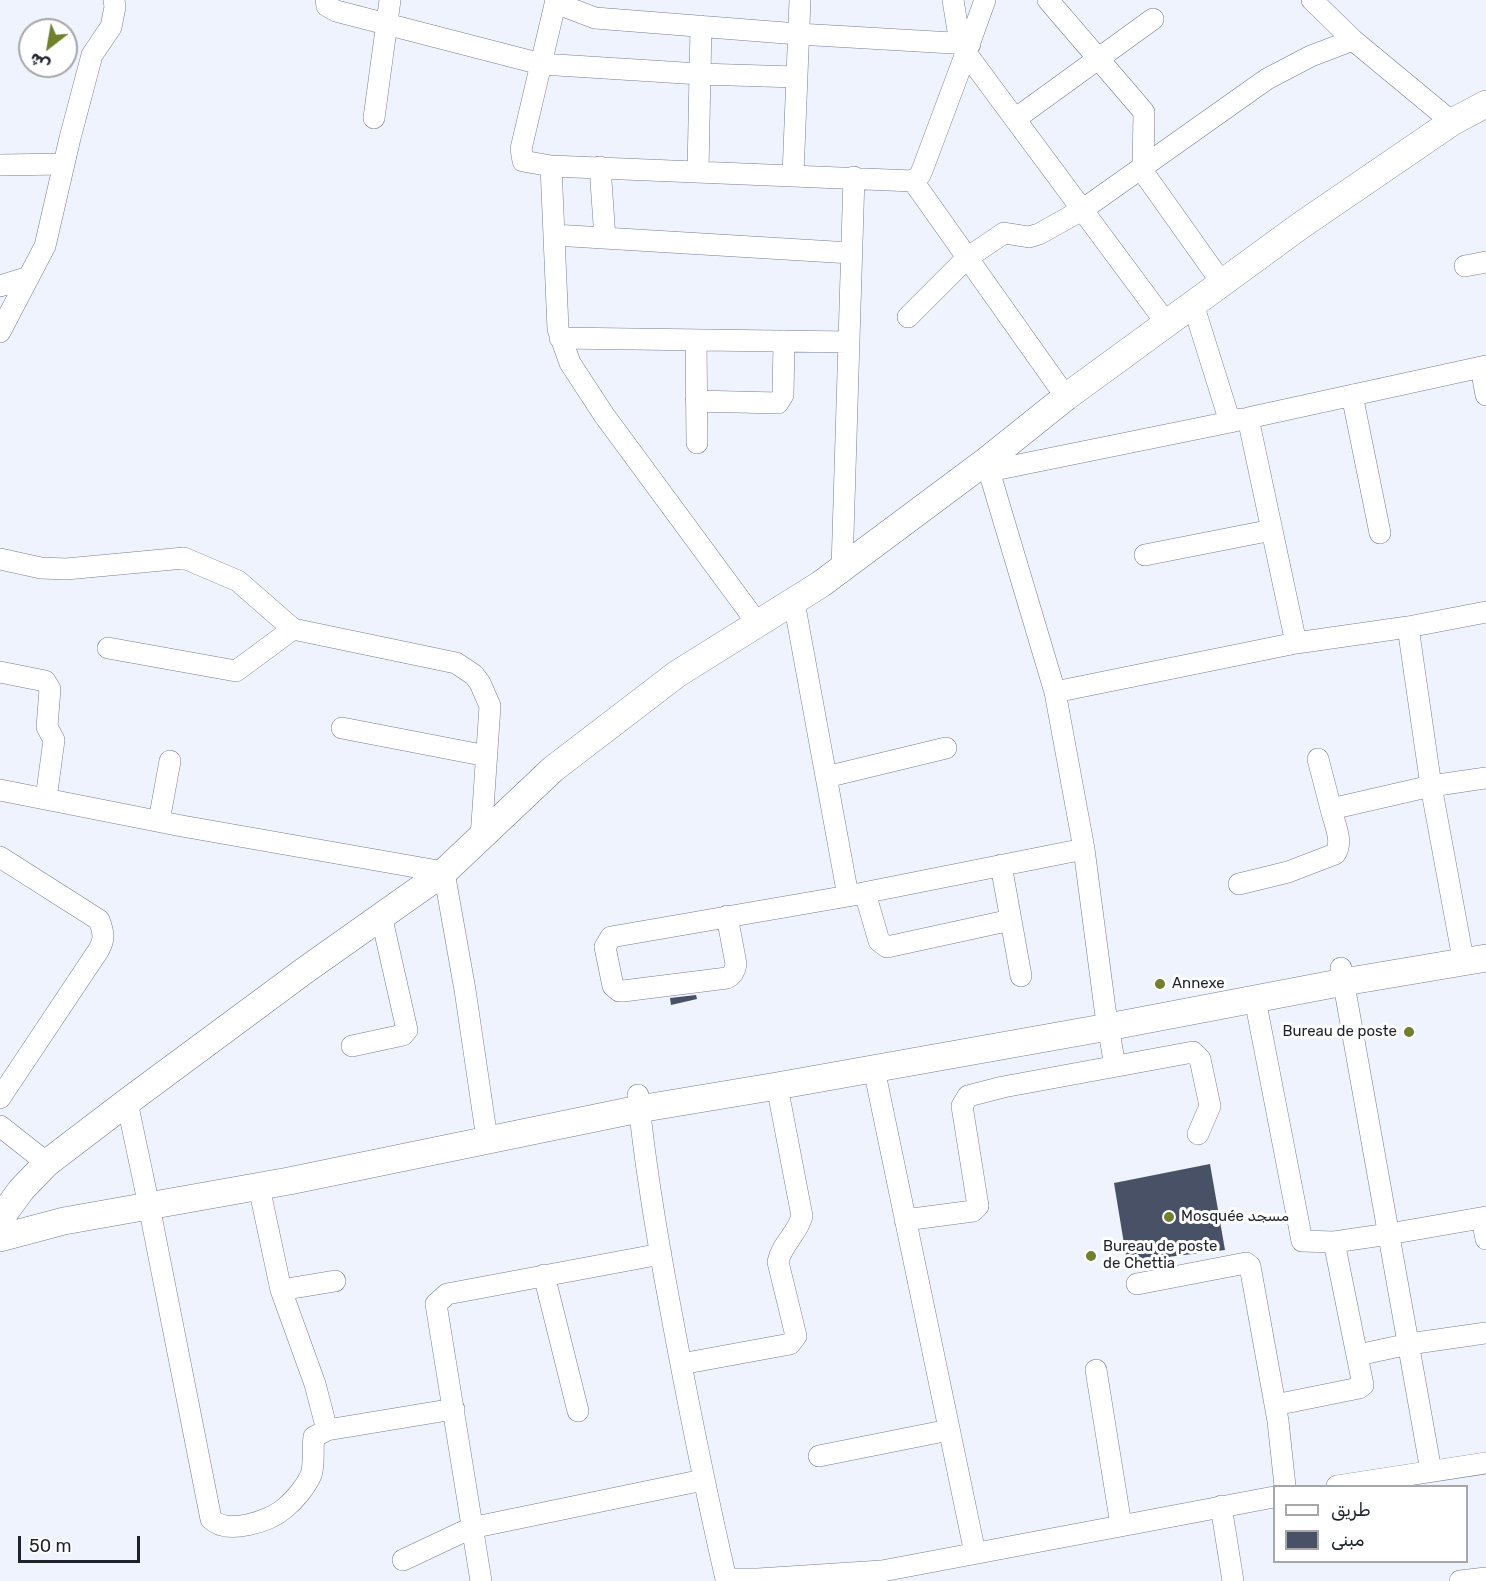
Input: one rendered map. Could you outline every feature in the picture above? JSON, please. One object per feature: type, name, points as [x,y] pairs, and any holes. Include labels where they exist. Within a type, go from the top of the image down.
[{"type":"main road","points":[[0,1219],[21,1190],[47,1163],[127,1101],[381,915],[444,872],[553,769],[677,674],[794,602],[988,466],[1066,397],[1300,226],[1452,122],[1486,104]]},
{"type":"main road","points":[[0,1238],[148,1199],[639,1102],[1478,950]]},
{"type":"main road","points":[[639,1102],[777,1086],[874,1069],[1106,1018],[1255,999],[1343,975]]},
{"type":"main road","points":[[0,1219],[55,1208],[259,1187],[486,1133]]},
{"type":"street","points":[[0,332],[45,246],[93,55],[111,27],[114,0]]},
{"type":"street","points":[[326,0],[327,6],[336,11],[541,64],[700,74],[796,77]]},
{"type":"street","points":[[374,118],[390,0]]},
{"type":"street","points":[[965,47],[595,18],[566,7],[558,0],[521,149],[521,158],[529,163],[551,166],[913,181],[920,175],[923,168],[965,47],[985,0]]},
{"type":"street","points":[[792,175],[800,0]]},
{"type":"street","points":[[953,0],[965,47],[1015,119],[1167,324]]},
{"type":"street","points":[[1048,0],[1144,112],[1143,168],[1146,176],[1222,283]]},
{"type":"street","points":[[1312,0],[1353,40],[1452,122]]},
{"type":"street","points":[[1015,119],[1153,19]]},
{"type":"street","points":[[698,171],[701,26]]},
{"type":"street","points":[[908,317],[967,258],[1004,233],[1029,237],[1040,234],[1082,210],[1267,79],[1311,56],[1353,40]]},
{"type":"street","points":[[0,165],[64,164]]},
{"type":"street","points":[[551,166],[558,329],[570,363],[598,407],[758,624]]},
{"type":"street","points":[[600,168],[605,238]]},
{"type":"street","points":[[842,568],[854,177]]},
{"type":"street","points":[[913,181],[1066,397]]},
{"type":"street","points":[[554,235],[851,253]]},
{"type":"street","points":[[1465,266],[1486,262]]},
{"type":"street","points":[[0,286],[29,277]]},
{"type":"street","points":[[1193,304],[1239,420],[1272,530],[1296,643]]},
{"type":"street","points":[[560,338],[849,342]]},
{"type":"street","points":[[696,340],[697,443]]},
{"type":"street","points":[[696,401],[778,402],[783,395],[784,341]]},
{"type":"street","points":[[1115,1066],[1106,1018],[1084,849],[1055,692],[988,466],[1239,420],[1484,366],[1486,395]]},
{"type":"street","points":[[1352,395],[1380,533]]},
{"type":"street","points":[[1145,555],[1272,530]]},
{"type":"street","points":[[0,559],[41,568],[66,569],[184,558],[237,581],[293,629],[456,663],[466,668],[480,683],[490,706],[481,838]]},
{"type":"street","points":[[794,602],[826,777],[856,895],[879,941],[887,947],[1011,920]]},
{"type":"street","points":[[1055,692],[1296,643],[1408,627],[1486,612]]},
{"type":"street","points":[[1408,627],[1431,786],[1478,950]]},
{"type":"street","points":[[108,648],[236,671],[293,629]]},
{"type":"street","points":[[0,672],[45,681],[50,688],[47,727],[54,740],[46,799]]},
{"type":"street","points":[[342,728],[487,756]]},
{"type":"street","points":[[826,777],[946,748]]},
{"type":"street","points":[[1239,884],[1288,872],[1335,854],[1338,850],[1339,842],[1318,759]]},
{"type":"street","points":[[159,821],[170,761]]},
{"type":"street","points":[[1331,809],[1431,786],[1486,777]]},
{"type":"street","points":[[0,790],[444,872],[465,990],[486,1133]]},
{"type":"street","points":[[727,916],[736,964],[732,976],[623,991],[612,986],[605,947],[611,937],[727,916],[856,895],[1084,849]]},
{"type":"street","points":[[0,857],[99,920],[103,942],[0,1098]]},
{"type":"street","points":[[1001,866],[1021,976]]},
{"type":"street","points":[[352,1046],[403,1035],[407,1030],[381,915]]},
{"type":"street","points":[[1343,975],[1431,1471]]},
{"type":"street","points":[[1255,999],[1301,1239],[1306,1242],[1334,1242],[1484,1218],[1486,1239]]},
{"type":"street","points":[[905,1221],[968,1212],[978,1206],[962,1106],[968,1096],[1192,1052],[1200,1059],[1210,1106],[1198,1134]]},
{"type":"street","points":[[874,1069],[975,1553]]},
{"type":"street","points":[[681,1364],[790,1344],[796,1336],[778,1262],[799,1226],[802,1216],[777,1086]]},
{"type":"street","points":[[127,1101],[211,1519],[216,1524],[230,1528],[262,1521],[283,1510],[294,1501],[310,1476],[314,1437],[327,1430],[454,1409]]},
{"type":"street","points":[[639,1102],[661,1254],[681,1364],[703,1480],[727,1580],[882,1576],[975,1553],[1273,1497]]},
{"type":"street","points":[[0,1126],[47,1163]]},
{"type":"street","points":[[259,1187],[281,1290],[315,1384],[327,1430]]},
{"type":"street","points":[[1275,1405],[1362,1386],[1358,1355],[1334,1242]]},
{"type":"street","points":[[481,1581],[436,1304],[447,1293],[661,1254]]},
{"type":"street","points":[[1137,1284],[1248,1264],[1275,1405],[1285,1485]]},
{"type":"street","points":[[544,1275],[578,1411]]},
{"type":"street","points":[[281,1290],[335,1281]]},
{"type":"street","points":[[1358,1355],[1409,1344],[1486,1333]]},
{"type":"street","points":[[1096,1370],[1121,1525]]},
{"type":"street","points":[[819,1456],[950,1430]]},
{"type":"street","points":[[1343,1485],[1486,1463]]},
{"type":"street","points":[[403,1560],[471,1528],[703,1480]]},
{"type":"street","points":[[1221,1506],[1233,1581]]},
{"type":"street","points":[[1460,1581],[1486,1578]]},
{"type":"building","points":[[696,995],[697,999],[671,1005],[670,998]]},
{"type":"building","name":"Mosquée مسجد","points":[[1210,1164],[1225,1250],[1127,1262],[1114,1183]]},
{"type":"place","name":"Annexe","points":[[1160,984]]},
{"type":"place","name":"Bureau de poste","points":[[1409,1032]]},
{"type":"place","name":"Mosquée مسجد","points":[[1169,1217]]},
{"type":"place","name":"Bureau de poste de Chettia","points":[[1091,1256]]}]
